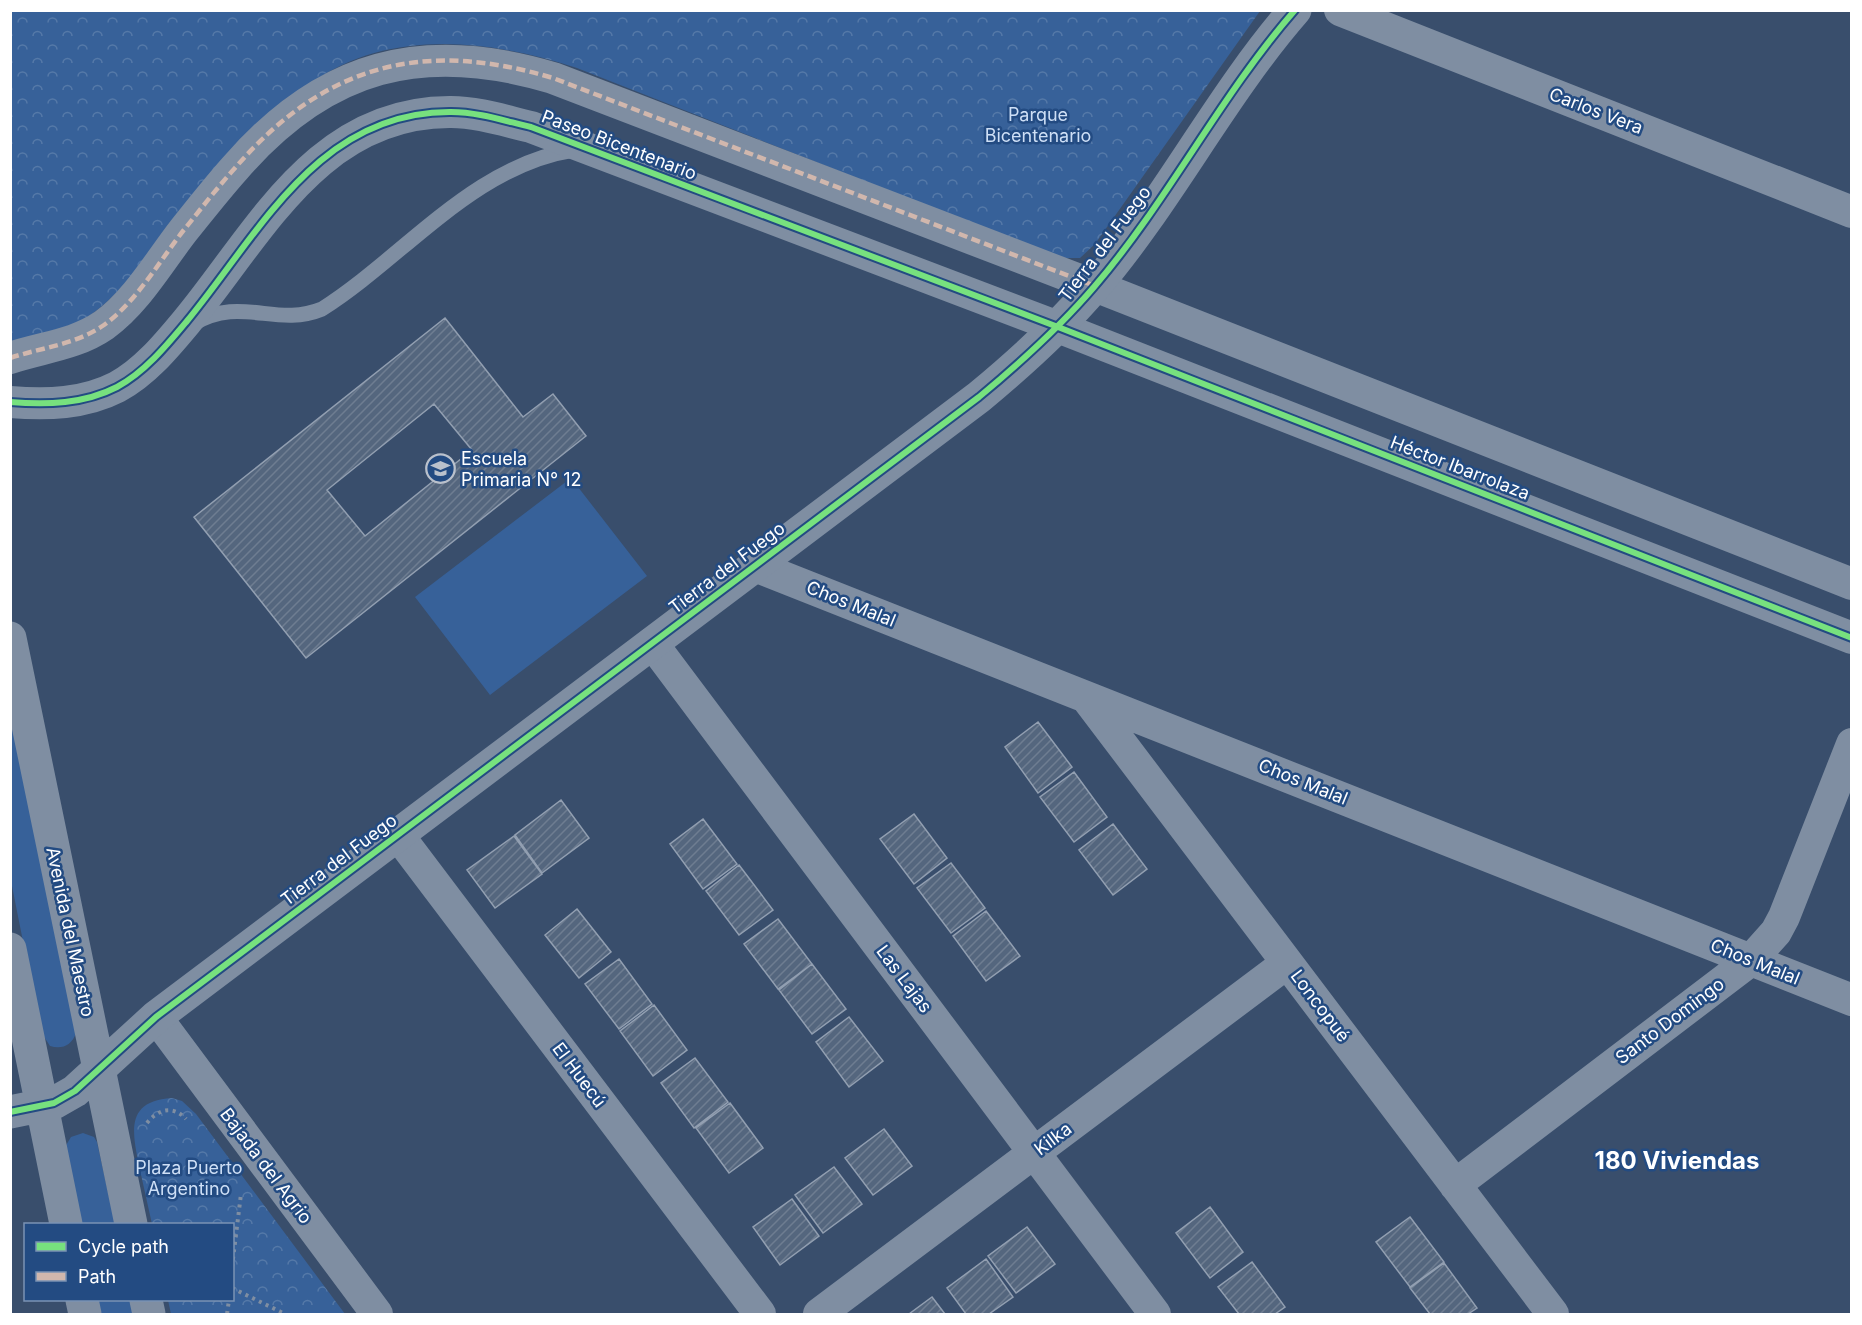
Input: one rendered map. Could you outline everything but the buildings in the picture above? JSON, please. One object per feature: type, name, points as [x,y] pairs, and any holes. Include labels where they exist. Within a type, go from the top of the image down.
[{"type":"street","name":"Tierra del Fuego","points":[[10,1112],[42,1106],[75,1091],[156,1017],[979,397],[1058,327],[1095,286],[1259,55],[1295,10]]},
{"type":"street","name":"Carlos Vera","points":[[1340,10],[1851,212]]},
{"type":"street","points":[[10,358],[76,341],[105,324],[131,298],[235,167],[296,110],[331,88],[374,69],[419,61],[465,59],[512,66],[553,78],[1095,286]]},
{"type":"street","name":"Paseo Bicentenario","points":[[10,402],[44,405],[82,400],[117,387],[148,363],[175,335],[277,202],[304,172],[335,149],[371,129],[409,117],[451,112],[489,117],[531,128],[1058,327]]},
{"type":"street","name":"Héctor Ibarrolaza","points":[[1095,286],[1851,584]]},
{"type":"street","name":"Héctor Ibarrolaza","points":[[1058,327],[1851,638]]},
{"type":"street","name":"Chos Malal","points":[[755,566],[1851,1000]]},
{"type":"street","name":"Avenida del Maestro","points":[[10,639],[131,1223]]},
{"type":"street","name":"Las Lajas","points":[[652,643],[1155,1314]]},
{"type":"street","name":"Loncopué","points":[[1086,696],[1553,1314]]},
{"type":"street","name":"Santo Domingo","points":[[1455,1185],[1751,960],[1776,932],[1784,917],[1851,744]]},
{"type":"street","name":"El Huecú","points":[[398,835],[759,1314]]},
{"type":"street","points":[[10,949],[66,1223]]},
{"type":"street","name":"Kilka","points":[[819,1314],[1287,963]]},
{"type":"street","name":"Bajada del Agrio","points":[[156,1017],[377,1314]]},
{"type":"lane","points":[[175,335],[216,313],[235,310],[289,317],[306,315],[322,309],[500,175],[554,153],[585,148]]},
{"type":"path","points":[[145,1127],[153,1116],[166,1110],[179,1113],[190,1125]]},
{"type":"path","points":[[235,1186],[248,1203]]},
{"type":"path","points":[[234,1252],[241,1194]]},
{"type":"path","points":[[234,1289],[285,1314]]},
{"type":"green space","name":"Parque Bicentenario","points":[[11,11],[1260,11],[1095,244],[1080,258],[1060,258],[577,68],[510,51],[441,44],[407,47],[373,54],[341,66],[310,84],[212,172],[133,274],[99,308],[72,326],[11,344]]},
{"type":"green space","points":[[571,478],[647,576],[490,695],[415,597]]},
{"type":"green space","points":[[10,704],[76,1033],[72,1041],[62,1047],[50,1046],[41,1032],[11,881]]},
{"type":"green space","name":"Plaza Puerto Argentino","points":[[172,1098],[182,1101],[196,1114],[345,1314],[171,1314],[168,1301],[234,1301],[234,1223],[152,1223],[134,1133],[138,1113],[145,1106]]},
{"type":"green space","points":[[83,1133],[94,1137],[97,1142],[115,1223],[80,1223],[65,1147],[71,1137]]},
{"type":"green space","points":[[95,1301],[131,1301],[134,1314],[98,1314]]},
{"type":"marked path","points":[[10,358],[82,337],[116,316],[137,293],[183,231],[235,168],[269,133],[304,105],[341,84],[379,69],[419,62],[461,61],[506,66],[553,78],[1095,286]]},
{"type":"cycle path","points":[[10,1112],[54,1103],[75,1091],[156,1017],[979,397],[1039,345],[1067,317],[1121,254],[1242,77],[1295,10]]},
{"type":"cycle path","points":[[10,402],[51,403],[78,400],[104,393],[127,381],[146,366],[187,321],[267,216],[296,184],[328,155],[364,132],[404,117],[451,112],[471,114],[531,127],[1058,327],[1852,638]]},
{"type":"place","name":"Escuela Primaria N° 12","points":[[440,469]]},
{"type":"district","name":"180 Viviendas","points":[[1677,1161]]}]
